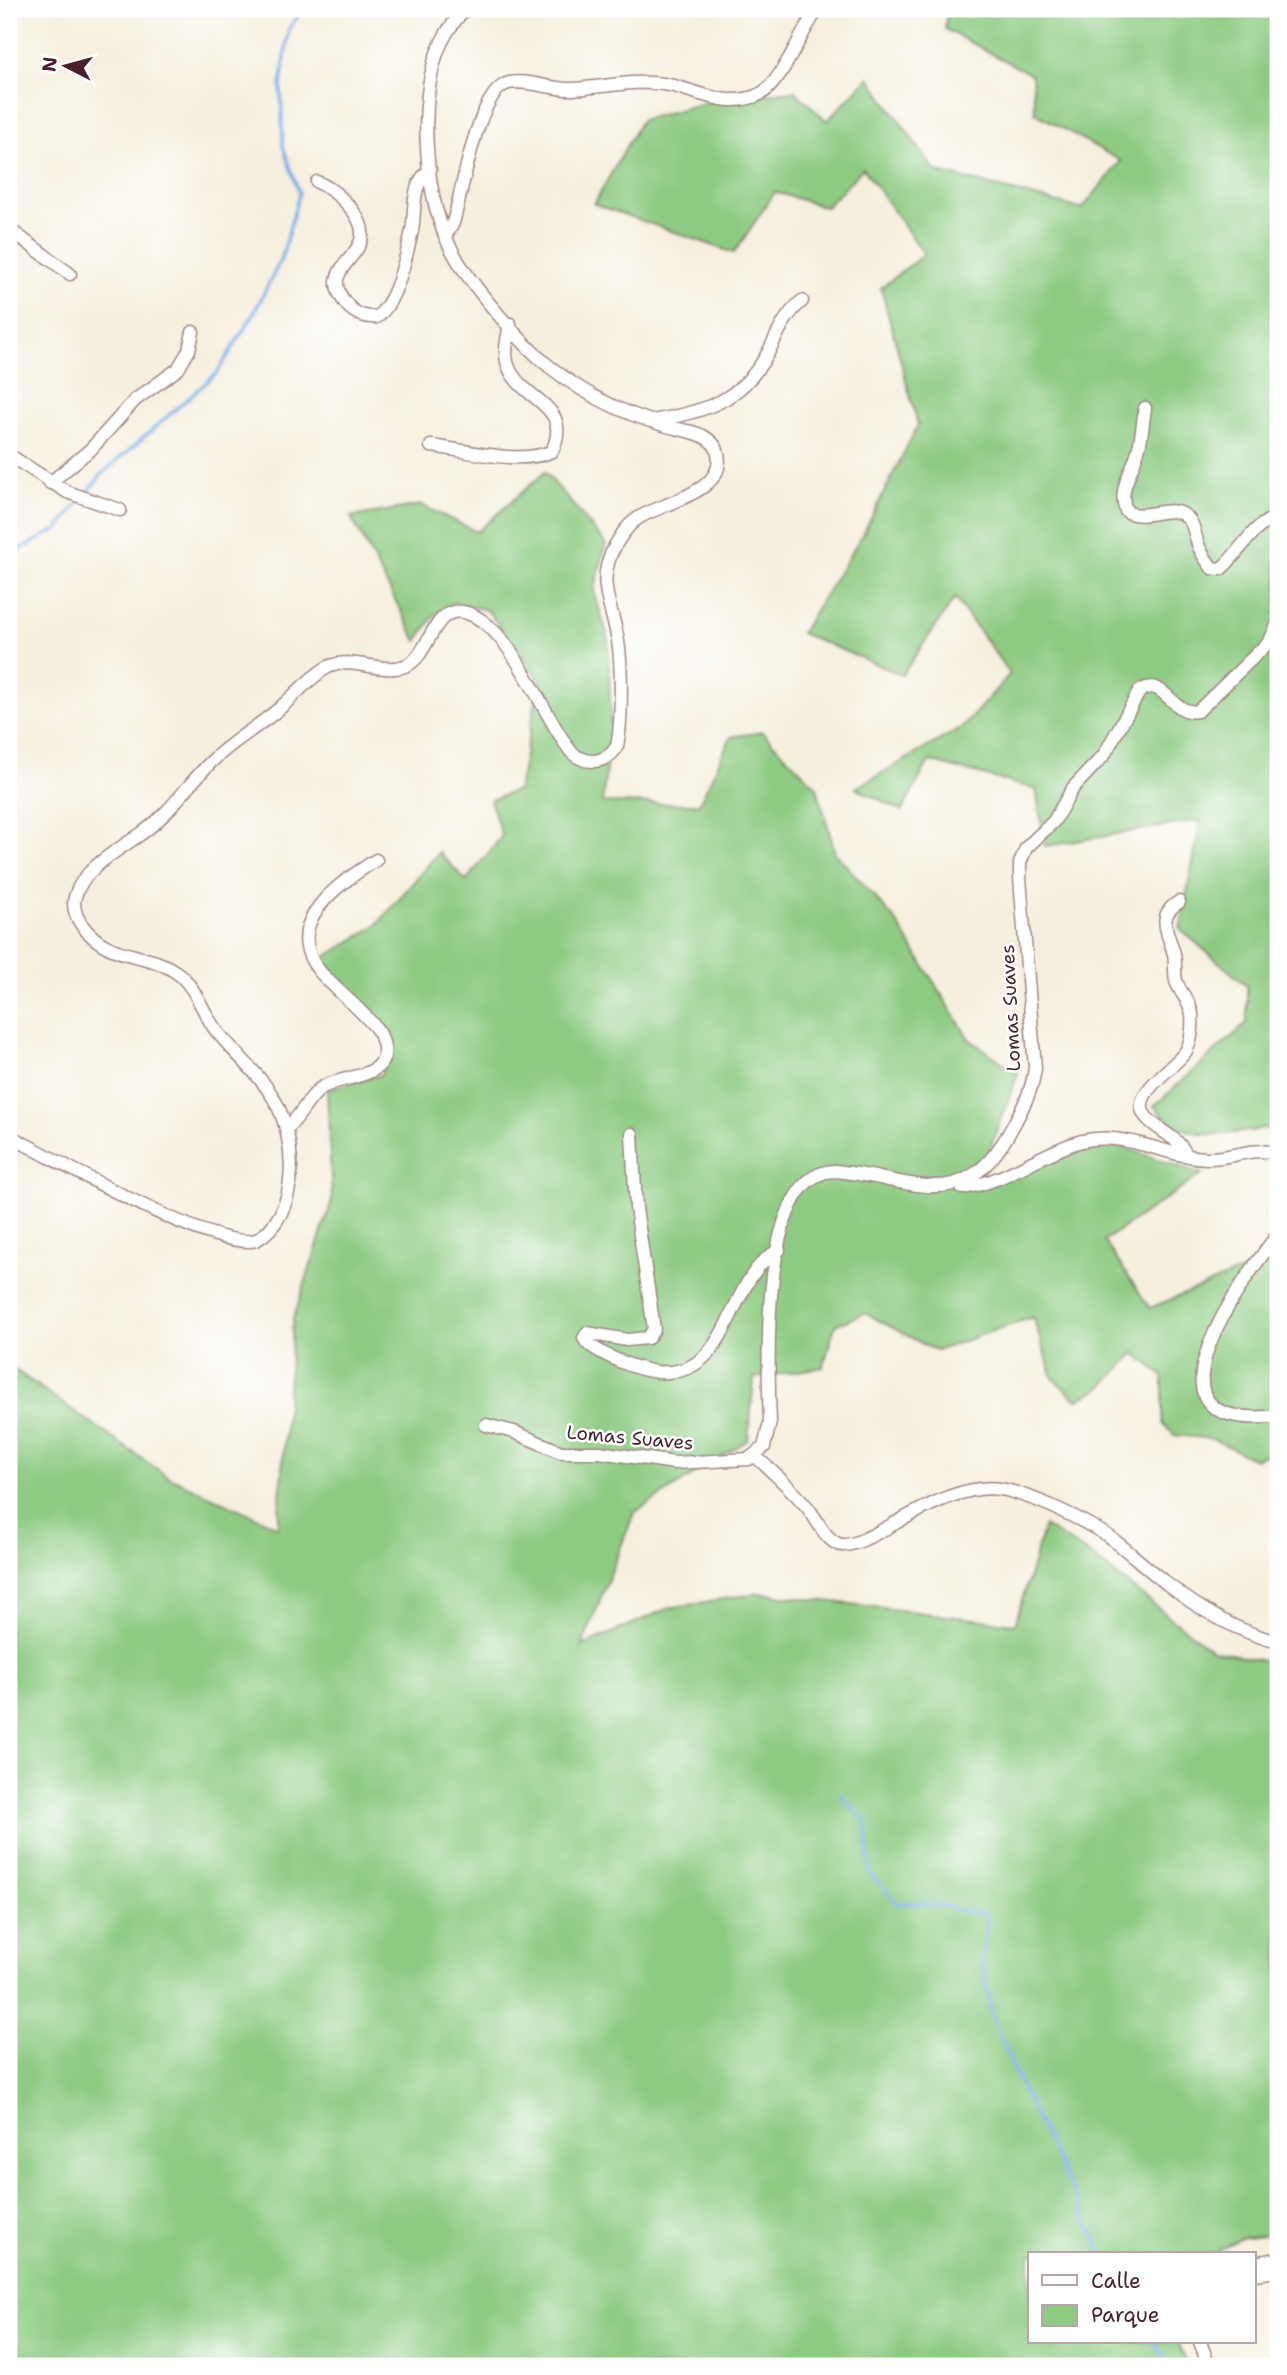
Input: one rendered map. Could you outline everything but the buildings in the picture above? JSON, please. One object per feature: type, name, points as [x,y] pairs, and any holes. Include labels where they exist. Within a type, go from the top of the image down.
[{"type":"street","points":[[9,1136],[144,1206],[229,1239],[244,1242],[261,1237],[273,1226],[283,1208],[290,1170],[286,1129],[269,1091],[217,1031],[183,978],[167,967],[113,951],[97,941],[75,912],[77,890],[97,867],[170,811],[217,756],[274,713],[320,672],[348,663],[395,668],[409,665],[440,620],[452,612],[472,615],[494,632],[522,670],[572,753],[592,761],[612,754],[618,742],[617,634],[604,589],[609,561],[631,524],[642,515],[699,489],[710,479],[718,461],[715,447],[704,437],[648,422],[572,383],[535,355],[462,267],[446,236],[430,170],[426,127],[432,73],[442,39],[465,9]]},
{"type":"street","points":[[446,236],[453,223],[483,115],[499,88],[512,82],[556,89],[653,83],[721,100],[746,98],[763,92],[775,81],[818,9]]},
{"type":"street","points":[[317,182],[342,199],[362,233],[361,242],[339,272],[337,285],[341,298],[351,310],[367,318],[377,317],[396,293],[412,229],[417,185],[430,170]]},
{"type":"street","points":[[9,229],[69,274]]},
{"type":"street","points":[[648,422],[698,410],[739,391],[754,376],[781,327],[802,302]]},
{"type":"street","points":[[431,446],[520,458],[542,456],[552,451],[559,427],[555,416],[512,373],[507,362],[510,324]]},
{"type":"street","points":[[50,483],[91,449],[135,400],[178,369],[189,349],[193,332]]},
{"type":"street","points":[[1145,408],[1139,447],[1124,489],[1126,512],[1133,516],[1174,513],[1184,515],[1194,527],[1199,548],[1212,568],[1221,569],[1236,556],[1257,527],[1278,517]]},
{"type":"street","points":[[9,455],[50,483],[77,497],[120,510]]},
{"type":"street","points":[[1278,554],[1275,565],[1278,613]]},
{"type":"street","name":"Lomas Suaves","points":[[951,1187],[970,1180],[995,1157],[1025,1104],[1033,1079],[1029,964],[1020,878],[1024,852],[1054,821],[1073,788],[1104,755],[1139,692],[1149,686],[1156,687],[1180,709],[1199,711],[1269,640],[1278,623]]},
{"type":"street","points":[[286,1129],[323,1087],[371,1073],[382,1060],[384,1045],[379,1032],[318,969],[308,941],[312,918],[324,897],[376,860]]},
{"type":"street","points":[[1178,902],[1167,913],[1165,930],[1174,952],[1177,982],[1189,1004],[1192,1035],[1184,1054],[1151,1087],[1144,1097],[1142,1107],[1145,1115],[1177,1140],[1186,1154]]},
{"type":"street","points":[[632,1134],[636,1208],[654,1329],[648,1338],[637,1340],[587,1334],[584,1338],[587,1343],[640,1369],[671,1372],[694,1367],[708,1355],[759,1267],[779,1250]]},
{"type":"street","points":[[1278,1154],[1255,1151],[1208,1158],[1129,1142],[1088,1139],[980,1185],[951,1187],[844,1172],[817,1174],[805,1182],[795,1196],[779,1250],[770,1310],[770,1422],[764,1447],[755,1456],[809,1508],[833,1541],[841,1545],[855,1545],[907,1514],[950,1495],[979,1488],[1007,1491],[1096,1529],[1204,1609],[1245,1631],[1278,1642]]},
{"type":"street","points":[[1278,1234],[1241,1286],[1207,1347],[1202,1376],[1208,1399],[1218,1410],[1236,1415],[1278,1417]]},
{"type":"street","name":"Lomas Suaves","points":[[486,1425],[514,1432],[569,1453],[599,1452],[675,1463],[743,1460],[755,1456]]},
{"type":"street","points":[[1201,2344],[1209,2366]]},
{"type":"green space","points":[[947,9],[1278,9],[1278,1127],[1227,1134],[1195,1132],[1181,1128],[1154,1106],[1247,1023],[1247,986],[1180,929],[1201,820],[1045,846],[1036,789],[929,761],[902,811],[856,788],[964,726],[1010,674],[955,598],[902,675],[801,633],[863,534],[918,425],[881,288],[924,254],[863,168],[826,207],[775,192],[734,253],[594,204],[641,120],[722,98],[795,91],[827,121],[869,77],[935,171],[1082,209],[1121,161],[1035,113],[1032,75],[945,29]]},
{"type":"green space","points":[[545,472],[606,544],[594,592],[608,637],[611,729],[602,803],[699,804],[731,737],[762,732],[817,787],[835,853],[896,921],[969,1039],[1018,1073],[975,1189],[1107,1142],[1202,1174],[1104,1241],[1150,1308],[1258,1264],[1278,1235],[1278,1451],[1254,1459],[1213,1439],[1174,1435],[1163,1423],[1163,1376],[1135,1353],[1100,1388],[1077,1400],[1053,1378],[1033,1317],[936,1351],[865,1313],[835,1325],[823,1367],[754,1378],[748,1440],[634,1513],[582,1646],[669,1608],[759,1593],[1015,1624],[1044,1526],[1089,1554],[1212,1650],[1278,1664],[1278,2233],[1241,2238],[1216,2252],[1028,2252],[1028,2344],[1179,2344],[1188,2366],[9,2366],[9,1366],[167,1476],[278,1527],[293,1320],[332,1201],[327,1089],[381,1075],[394,1035],[322,959],[377,925],[439,852],[466,881],[502,836],[490,800],[518,790],[540,680],[487,610],[453,602],[436,613],[417,641],[351,517],[421,505],[477,532]]},
{"type":"waterway","points":[[86,494],[102,474],[217,373],[253,315],[282,257],[299,193],[283,146],[281,86],[289,28],[304,9]]},
{"type":"waterway","points":[[9,555],[58,529],[81,500]]},
{"type":"waterway","points":[[840,1794],[866,1822],[870,1873],[898,1904],[924,1903],[987,1915],[982,1962],[992,2014],[1020,2085],[1102,2252]]},
{"type":"waterway","points":[[1154,2344],[1171,2366]]}]
